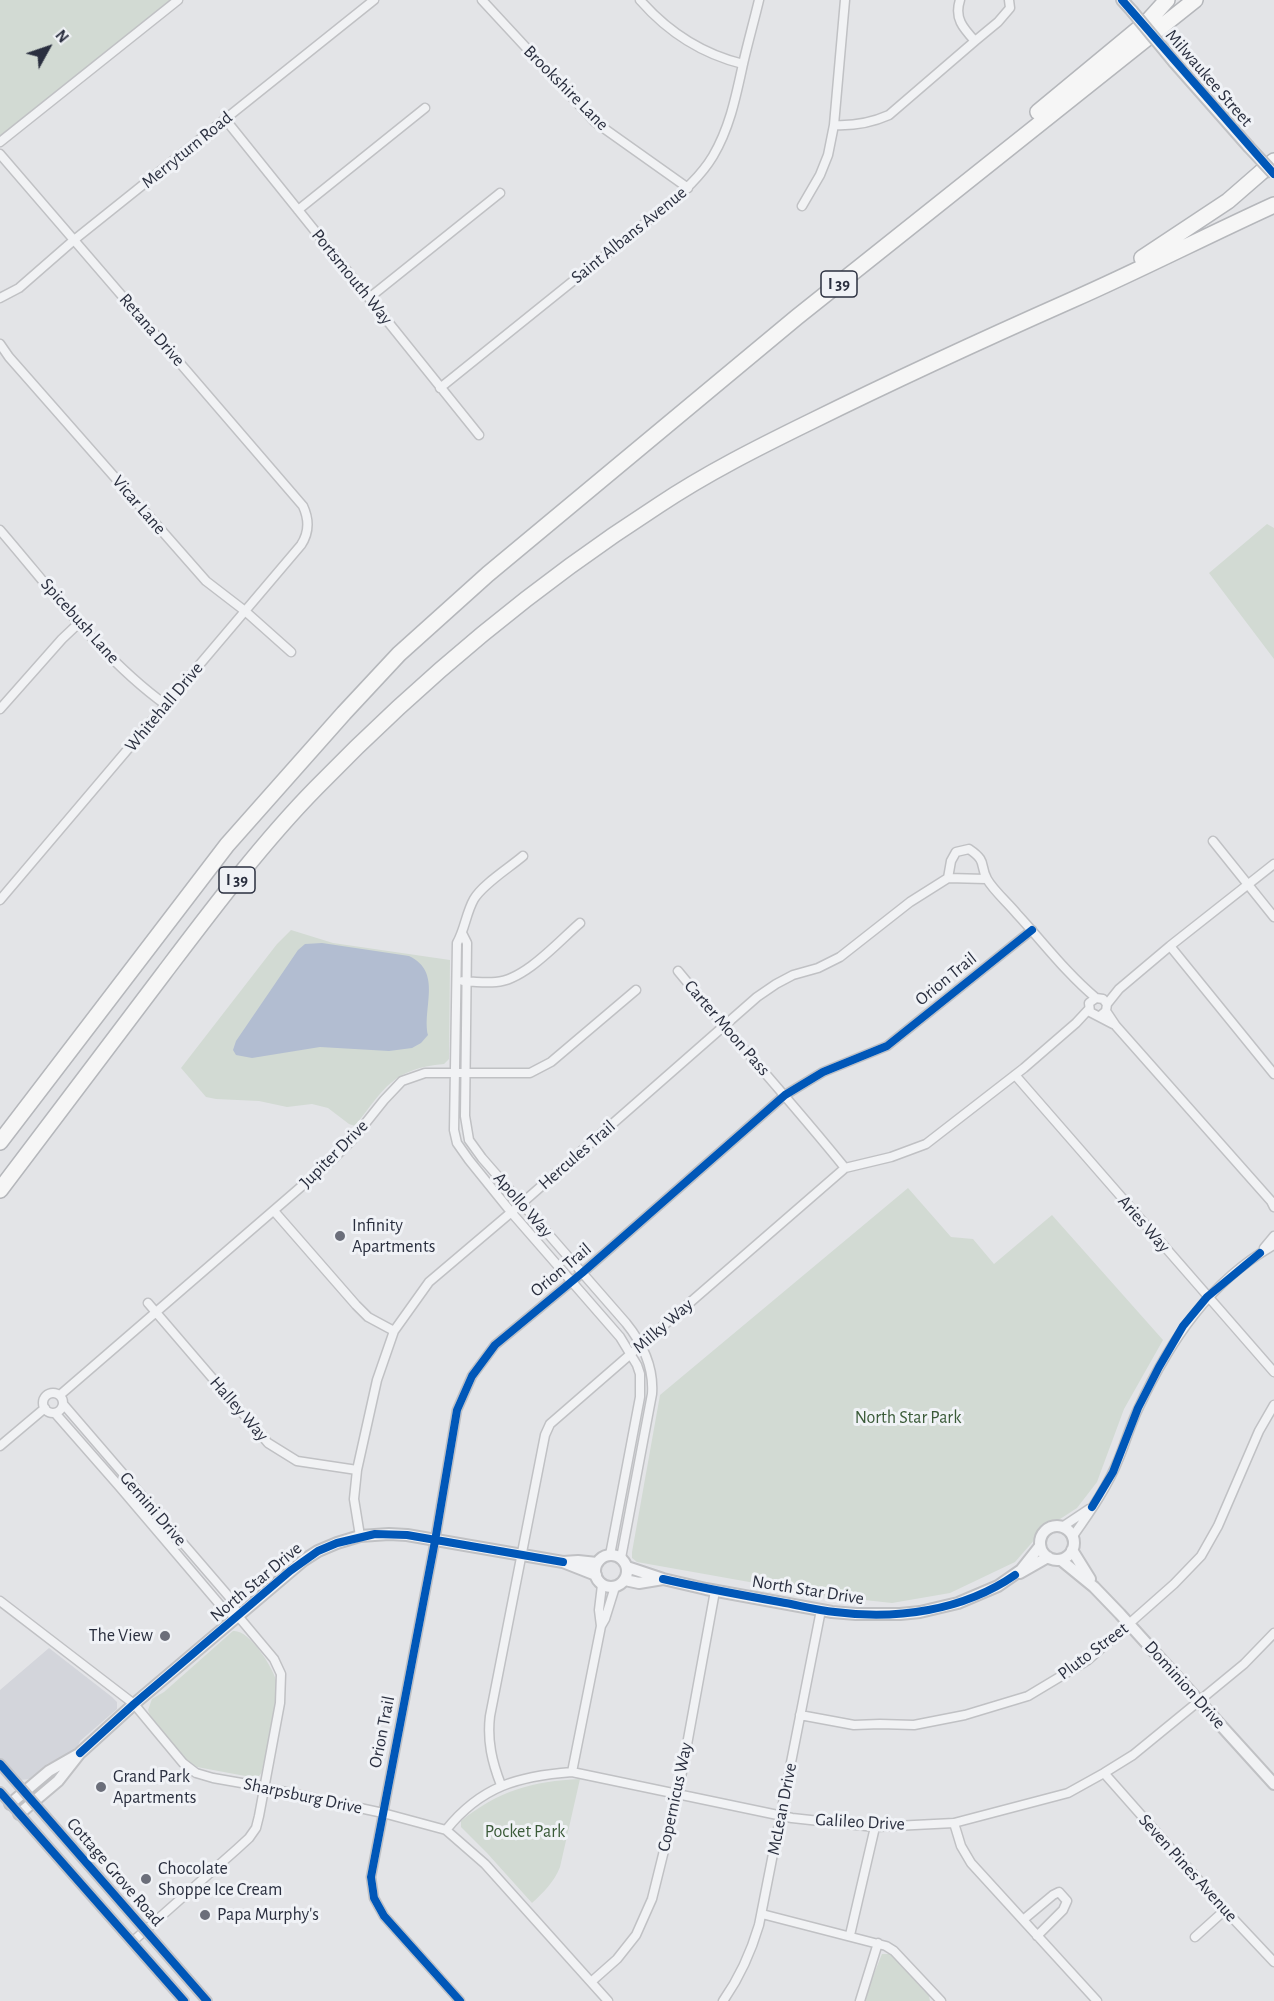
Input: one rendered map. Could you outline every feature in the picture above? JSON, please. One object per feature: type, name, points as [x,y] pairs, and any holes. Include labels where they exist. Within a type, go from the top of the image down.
[{"type":"highway","points":[[797,317],[1148,21],[1167,0]]},
{"type":"highway","name":"I 39","points":[[0,1142],[227,845],[399,654],[488,574],[797,317],[1196,0]]},
{"type":"highway","points":[[1094,290],[1228,201],[1274,161]]},
{"type":"highway","name":"I 39","points":[[0,1190],[252,860],[312,792],[382,721],[508,612],[661,503],[713,472],[908,374],[1274,205]]},
{"type":"main road","name":"Cottage Grove Road","points":[[0,1764],[207,2001]]},
{"type":"main road","name":"Cottage Grove Road","points":[[0,1792],[184,2001]]},
{"type":"street","points":[[0,142],[178,0]]},
{"type":"street","name":"Merryturn Road","points":[[0,298],[19,288],[75,240],[374,0]]},
{"type":"street","name":"Brookshire Lane","points":[[482,0],[596,122],[688,188]]},
{"type":"street","points":[[640,0],[681,37],[708,52],[743,63]]},
{"type":"street","name":"Saint Albans Avenue","points":[[441,388],[688,188],[712,158],[726,130],[736,98],[759,0]]},
{"type":"street","points":[[802,206],[820,176],[828,155],[834,125],[845,0]]},
{"type":"street","points":[[960,0],[957,14],[959,21],[975,41]]},
{"type":"street","points":[[834,125],[849,126],[874,122],[889,115],[1005,15],[1010,8],[1009,0]]},
{"type":"street","name":"Milwaukee Street","points":[[1122,0],[1274,174]]},
{"type":"street","points":[[298,210],[425,108]]},
{"type":"street","name":"Portsmouth Way","points":[[225,119],[479,435]]},
{"type":"street","name":"Retana Drive","points":[[0,154],[303,506]]},
{"type":"street","points":[[369,298],[500,193]]},
{"type":"street","name":"Vicar Lane","points":[[0,344],[206,581],[245,611],[291,652]]},
{"type":"street","name":"Whitehall Drive","points":[[0,900],[305,539],[308,526],[303,506]]},
{"type":"street","name":"Spicebush Lane","points":[[0,530],[107,653],[130,677],[166,705]]},
{"type":"street","points":[[0,709],[80,622]]},
{"type":"street","points":[[1213,841],[1274,917]]},
{"type":"street","points":[[986,879],[948,878],[951,861],[956,852],[969,849],[977,854],[983,861],[986,879],[1273,1204]]},
{"type":"street","name":"Apollo Way","points":[[523,856],[475,897],[464,920],[462,933],[457,943],[453,1123],[458,1143],[469,1160],[511,1212],[612,1326],[631,1353],[640,1374],[640,1397],[619,1560]]},
{"type":"street","name":"Milky Way","points":[[501,1785],[493,1765],[488,1730],[547,1430],[555,1418],[845,1168],[899,1154],[926,1144],[1015,1075],[1170,946],[1274,864]]},
{"type":"street","name":"Hercules Trail","points":[[360,1536],[354,1499],[357,1470],[377,1380],[394,1331],[429,1282],[758,997],[793,975],[818,968],[840,957],[910,902],[948,878]]},
{"type":"street","points":[[457,981],[498,982],[517,975],[535,963],[580,923]]},
{"type":"street","name":"Orion Trail","points":[[460,2001],[384,1916],[374,1898],[371,1877],[435,1541],[457,1410],[472,1377],[495,1346],[573,1281],[785,1095],[823,1072],[887,1046],[1032,930]]},
{"type":"street","name":"Apollo Way","points":[[462,933],[467,943],[465,1125],[469,1140],[521,1204],[626,1323],[649,1361],[652,1394],[619,1560]]},
{"type":"street","points":[[1170,946],[1274,1074]]},
{"type":"street","name":"Carter Moon Pass","points":[[678,971],[845,1168]]},
{"type":"street","name":"Jupiter Drive","points":[[60,1395],[344,1149],[402,1081],[425,1073],[530,1073],[551,1062],[636,990]]},
{"type":"street","name":"Aries Way","points":[[1015,1075],[1274,1372]]},
{"type":"street","points":[[274,1211],[368,1317],[394,1331]]},
{"type":"street","points":[[1260,1253],[1274,1236]]},
{"type":"street","points":[[1092,1507],[1062,1527],[1048,1529],[1044,1532],[1040,1546],[1048,1557],[1061,1560],[1070,1555],[1072,1536],[1092,1507],[1116,1465],[1138,1408],[1183,1326],[1207,1297],[1260,1253],[1274,1245]]},
{"type":"street","name":"Halley Way","points":[[148,1303],[268,1443],[297,1461],[357,1470]]},
{"type":"street","points":[[54,1393],[60,1395],[64,1405],[55,1413],[49,1412],[43,1402],[48,1394],[54,1393]]},
{"type":"street","name":"Gemini Drive","points":[[64,1405],[231,1599],[238,1616],[274,1659],[280,1674],[280,1703],[256,1828],[249,1838],[132,1942]]},
{"type":"street","name":"Pluto Street","points":[[800,1715],[854,1725],[914,1725],[967,1714],[1028,1696],[1088,1660],[1174,1584],[1201,1556],[1218,1526],[1259,1431],[1274,1405]]},
{"type":"street","points":[[0,1446],[45,1408]]},
{"type":"street","name":"Gemini Drive","points":[[55,1413],[221,1606],[238,1616]]},
{"type":"street","points":[[1062,1527],[1072,1536]]},
{"type":"street","name":"North Star Drive","points":[[19,1814],[58,1781],[80,1753],[134,1704],[304,1560],[318,1551],[360,1536],[398,1535],[563,1562],[596,1575]]},
{"type":"street","name":"North Star Drive","points":[[1015,1575],[1040,1546]]},
{"type":"street","name":"Dominion Drive","points":[[1072,1550],[1094,1587]]},
{"type":"street","points":[[572,1773],[601,1626],[599,1610],[603,1585],[596,1575],[597,1563],[605,1557],[619,1560],[625,1580],[615,1587],[601,1626]]},
{"type":"street","name":"North Star Drive","points":[[619,1560],[663,1579],[715,1591],[821,1610],[881,1615],[920,1612],[965,1600],[998,1586],[1048,1557]]},
{"type":"street","name":"Dominion Drive","points":[[1061,1560],[1094,1587],[1130,1624],[1274,1784]]},
{"type":"street","name":"North Star Drive","points":[[563,1562],[597,1563]]},
{"type":"street","name":"North Star Drive","points":[[625,1580],[639,1583],[663,1579]]},
{"type":"street","points":[[603,1585],[615,1587]]},
{"type":"street","name":"Copernicus Way","points":[[591,1982],[617,1959],[636,1935],[652,1899],[678,1794],[715,1591]]},
{"type":"street","points":[[0,1601],[134,1704]]},
{"type":"street","name":"McLean Drive","points":[[723,2001],[748,1957],[762,1914],[821,1610]]},
{"type":"street","name":"Galileo Drive","points":[[446,1830],[462,1811],[501,1785],[538,1775],[572,1773],[782,1815],[875,1827],[954,1823],[1068,1793],[1104,1773],[1133,1755],[1200,1701],[1244,1664],[1274,1633]]},
{"type":"street","name":"Sharpsburg Drive","points":[[134,1704],[191,1771],[213,1778],[383,1813],[446,1830],[485,1864],[608,2001]]},
{"type":"street","name":"North Star Drive","points":[[10,1804],[49,1771],[80,1753]]},
{"type":"street","name":"Seven Pines Avenue","points":[[1104,1773],[1274,1962]]},
{"type":"street","points":[[954,1823],[961,1846],[971,1863],[1096,2001]]},
{"type":"street","points":[[850,1935],[875,1827]]},
{"type":"street","points":[[1023,1920],[1053,1895],[1059,1892],[1064,1897],[1067,1901],[1063,1910],[1037,1936]]},
{"type":"street","points":[[1195,1937],[1225,1910]]},
{"type":"street","points":[[762,1914],[886,1946],[894,1951],[941,2001]]},
{"type":"street","points":[[860,2001],[878,1943]]},
{"type":"shaded area","points":[[49,1648],[112,1697],[117,1702],[117,1709],[80,1741],[77,1748],[47,1764],[30,1779],[20,1780],[0,1758],[0,1690]]},
{"type":"green space","points":[[0,0],[172,0],[0,141]]},
{"type":"green space","points":[[1267,524],[1274,528],[1274,659],[1209,573]]},
{"type":"green space","points":[[291,930],[333,943],[450,960],[449,1059],[444,1064],[412,1070],[391,1083],[355,1126],[328,1108],[312,1104],[287,1107],[259,1101],[206,1097],[181,1068],[277,944]]},
{"type":"green space","name":"North Star Park","points":[[908,1188],[951,1237],[973,1239],[994,1264],[1052,1215],[1163,1340],[1124,1409],[1097,1482],[1077,1508],[1043,1530],[1015,1562],[950,1593],[892,1603],[828,1596],[637,1562],[632,1558],[632,1552],[660,1395]]},
{"type":"green space","points":[[233,1631],[239,1632],[253,1642],[270,1666],[276,1680],[274,1710],[266,1753],[262,1771],[256,1778],[197,1767],[187,1760],[151,1718],[148,1710],[152,1699],[164,1692]]},
{"type":"green space","name":"Pocket Park","points":[[580,1779],[560,1867],[548,1886],[532,1903],[461,1827],[461,1821],[489,1802],[531,1785]]},
{"type":"green space","points":[[882,1954],[890,1954],[929,1996],[930,2001],[863,2001]]},
{"type":"water","points":[[322,943],[409,956],[419,963],[428,981],[428,1035],[412,1048],[389,1051],[320,1047],[252,1058],[236,1055],[233,1050],[236,1041],[298,950],[305,944]]},
{"type":"cycle path","points":[[1122,0],[1274,174]]},
{"type":"cycle path","points":[[460,2001],[384,1916],[374,1898],[371,1877],[435,1541],[457,1410],[472,1376],[495,1345],[582,1273],[785,1095],[823,1072],[887,1046],[1032,930]]},
{"type":"cycle path","points":[[1092,1507],[1113,1472],[1138,1408],[1183,1326],[1207,1297],[1260,1253]]},
{"type":"cycle path","points":[[80,1753],[290,1571],[318,1551],[337,1543],[375,1534],[407,1535],[563,1562]]},
{"type":"cycle path","points":[[663,1579],[821,1610],[882,1615],[951,1605],[974,1597],[1015,1575]]},
{"type":"cycle path","points":[[0,1764],[207,2001]]},
{"type":"cycle path","points":[[0,1792],[184,2001]]},
{"type":"place","name":"Infinity Apartments","points":[[340,1236]]},
{"type":"place","name":"The View","points":[[165,1636]]},
{"type":"place","name":"Grand Park Apartments","points":[[101,1787]]},
{"type":"place","name":"Chocolate Shoppe Ice Cream","points":[[146,1879]]},
{"type":"place","name":"Papa Murphy's","points":[[205,1915]]}]
